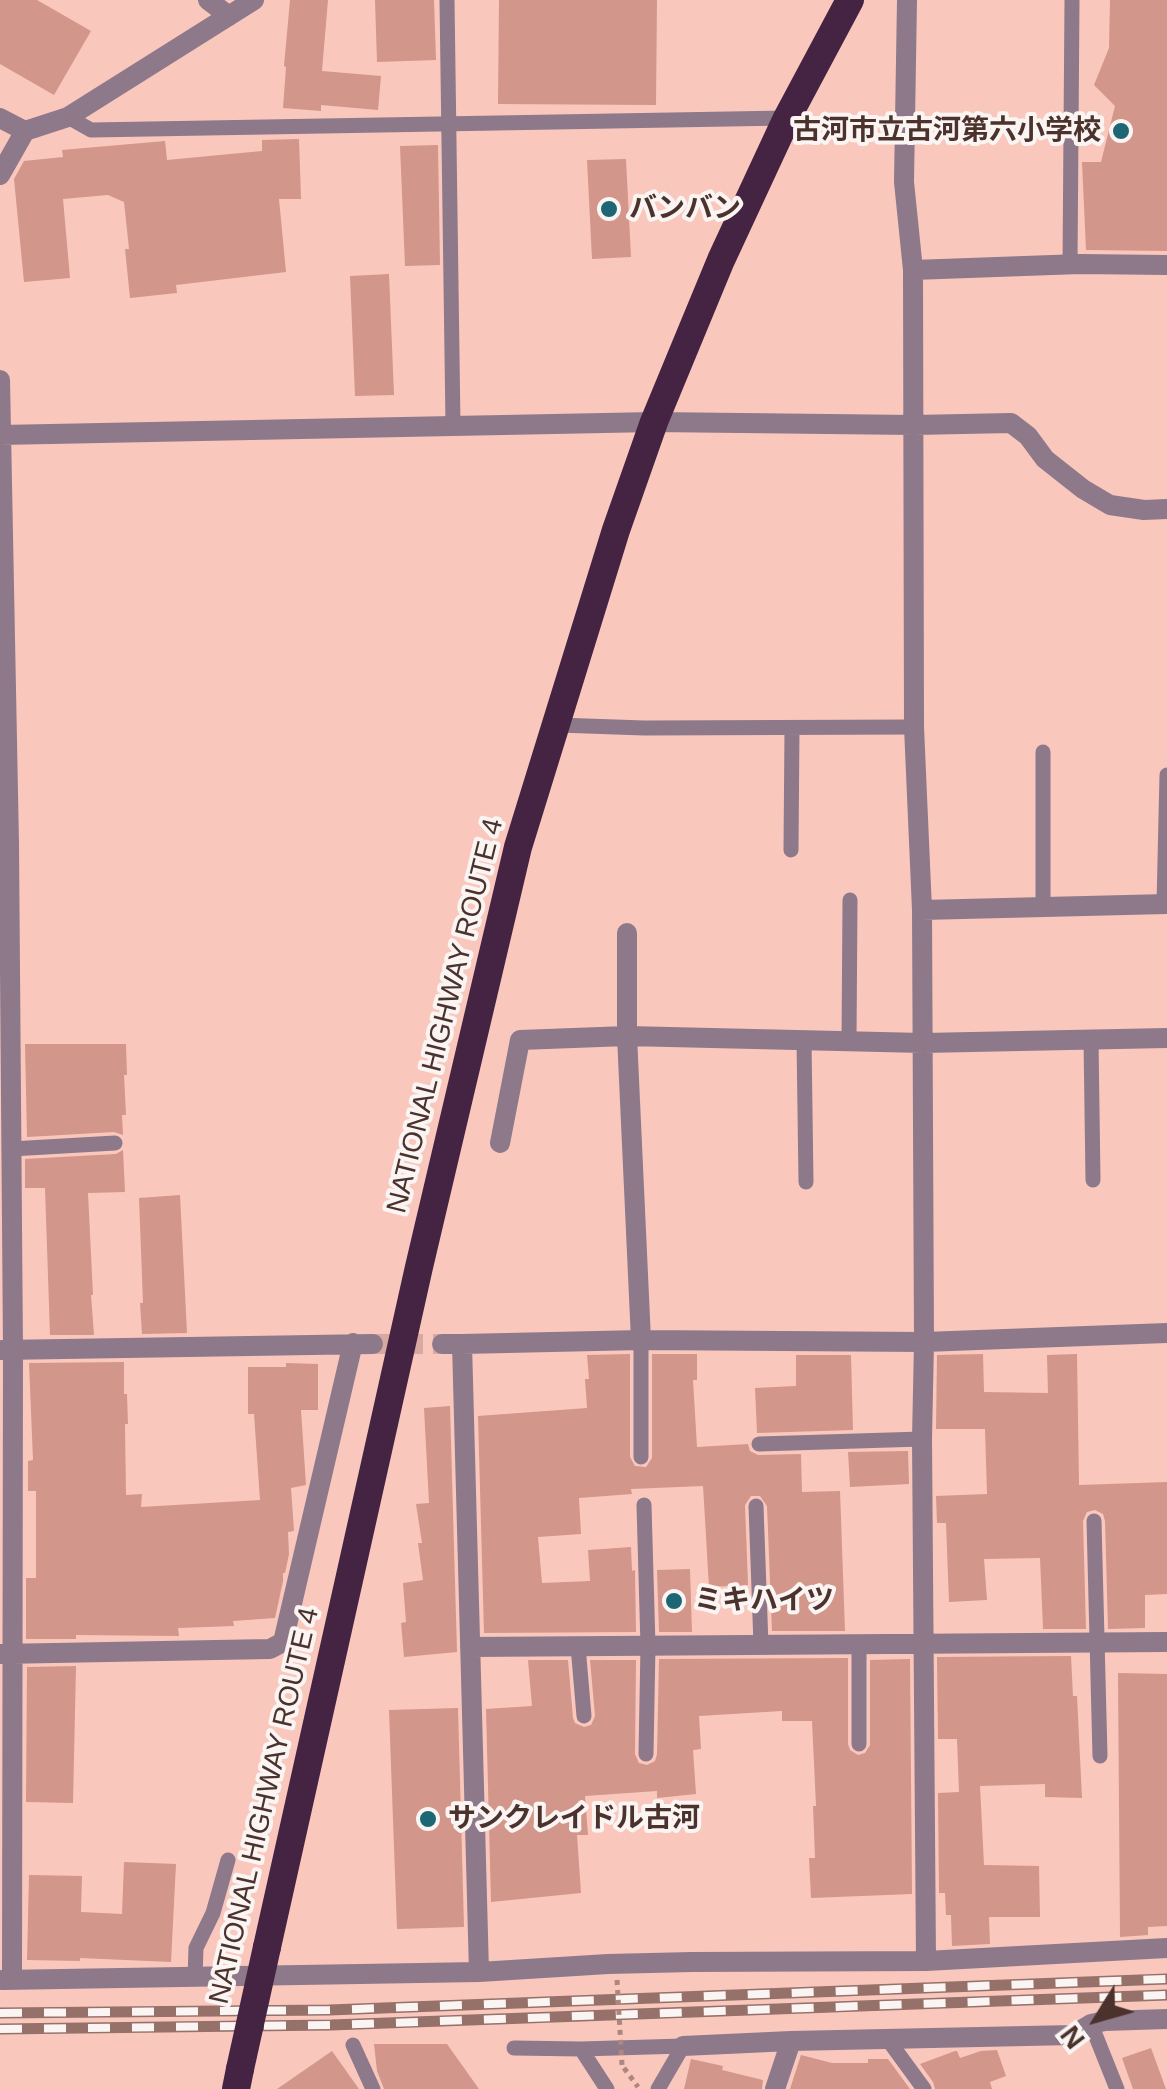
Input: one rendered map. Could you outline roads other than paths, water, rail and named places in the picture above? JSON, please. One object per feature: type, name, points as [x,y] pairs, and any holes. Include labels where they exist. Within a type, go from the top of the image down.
[{"type":"highway","name":"NATIONAL HIGHWAY ROUTE 4","points":[[238,2079],[518,847],[616,530],[654,422],[787,118],[850,0]]},
{"type":"street","points":[[208,0],[229,16]]},
{"type":"street","points":[[0,175],[25,131],[68,117],[254,0]]},
{"type":"street","points":[[907,0],[904,182],[913,270],[914,727],[922,910],[926,1961]]},
{"type":"street","points":[[0,118],[25,131]]},
{"type":"street","points":[[913,270],[1167,265]]},
{"type":"street","points":[[0,380],[5,1042],[11,1149],[6,1350],[6,1980],[479,1972],[608,1964],[926,1961],[1167,1948]]},
{"type":"street","points":[[1,435],[654,422],[1011,423],[1046,458],[1110,505],[1167,509]]},
{"type":"street","points":[[922,910],[1165,904]]},
{"type":"street","points":[[627,934],[627,1036],[640,1340]]},
{"type":"street","points":[[500,1143],[520,1040],[627,1036],[922,1043],[1167,1038]]},
{"type":"street","points":[[479,1972],[470,1648],[452,1344],[640,1340],[924,1342],[1167,1334]]},
{"type":"street","points":[[6,1350],[363,1344],[283,1642],[270,1649],[6,1654]]},
{"type":"street","points":[[470,1648],[1167,1642]]},
{"type":"street","points":[[683,2046],[1073,2035],[1105,2021],[1167,2019]]},
{"type":"street","points":[[775,2089],[791,2041]]},
{"type":"lane","points":[[448,0],[453,426]]},
{"type":"lane","points":[[1070,264],[1072,0]]},
{"type":"lane","points":[[68,117],[91,130],[787,118]]},
{"type":"lane","points":[[558,725],[914,727]]},
{"type":"lane","points":[[790,850],[792,728]]},
{"type":"lane","points":[[1043,752],[1043,907]]},
{"type":"lane","points":[[1165,904],[1167,775]]},
{"type":"lane","points":[[850,900],[850,1041]]},
{"type":"lane","points":[[804,1040],[806,1182]]},
{"type":"lane","points":[[1091,1040],[1093,1180]]},
{"type":"lane","points":[[11,1149],[115,1143]]},
{"type":"lane","points":[[640,1340],[641,1458]]},
{"type":"lane","points":[[759,1444],[922,1439]]},
{"type":"lane","points":[[644,1505],[646,1754]]},
{"type":"lane","points":[[756,1506],[762,1645]]},
{"type":"lane","points":[[1094,1521],[1100,1756]]},
{"type":"lane","points":[[859,1644],[860,1744]]},
{"type":"lane","points":[[578,1646],[584,1716]]},
{"type":"lane","points":[[195,1978],[196,1948],[212,1913],[228,1860]]},
{"type":"lane","points":[[1091,2024],[1117,2089]]},
{"type":"lane","points":[[889,2041],[924,2089]]},
{"type":"lane","points":[[353,2045],[373,2089]]},
{"type":"lane","points":[[514,2048],[683,2046]]},
{"type":"lane","points":[[658,2089],[683,2046]]},
{"type":"lane","points":[[581,2049],[607,2089]]},
{"type":"tunnel","points":[[373,1344],[442,1344]]},
{"type":"railway","points":[[0,2013],[329,2010],[1167,1979]]},
{"type":"railway","points":[[0,2029],[331,2025],[1167,1995]]},
{"type":"place","name":"古河市立古河第六小学校","points":[[1121,131]]},
{"type":"place","name":"バンバン","points":[[609,209]]},
{"type":"place","name":"ミキハイツ","points":[[674,1601]]},
{"type":"place","name":"サンクレイドル古河","points":[[428,1819]]}]
